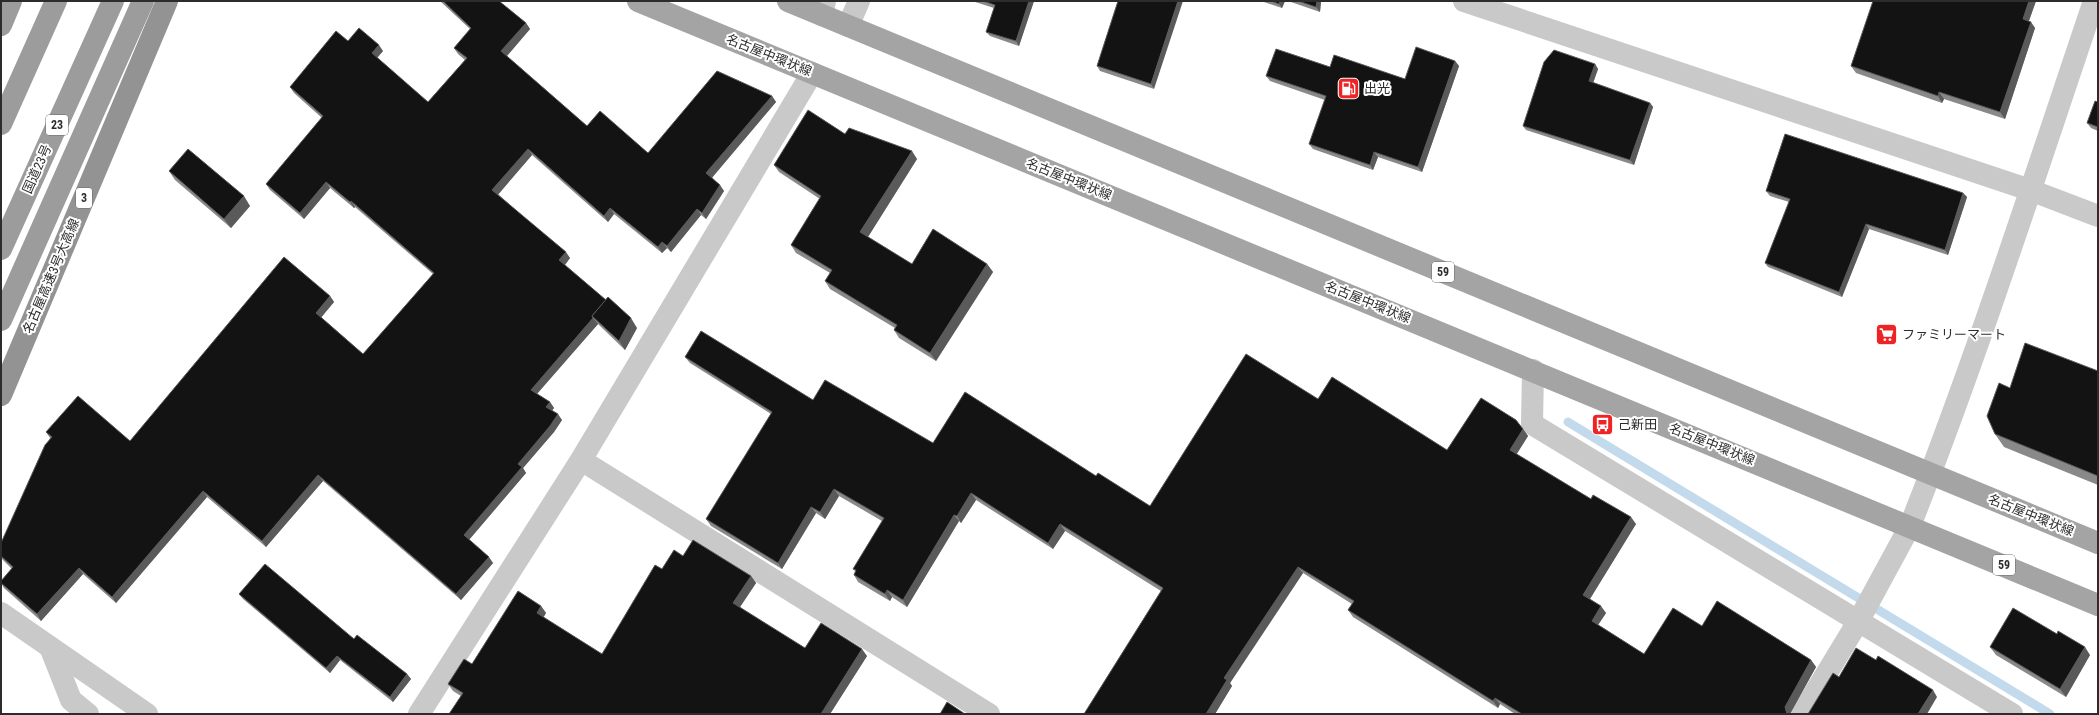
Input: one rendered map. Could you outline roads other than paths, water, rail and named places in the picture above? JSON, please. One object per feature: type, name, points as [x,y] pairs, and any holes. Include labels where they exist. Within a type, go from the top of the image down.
[{"type":"highway","points":[[1,25],[11,1]]},
{"type":"highway","points":[[1,124],[56,1]]},
{"type":"highway","name":"国道23号","points":[[1,249],[113,1]]},
{"type":"highway","name":"23","points":[[1,320],[143,1]]},
{"type":"highway","name":"名古屋高速3号大高線","points":[[1,395],[167,1]]},
{"type":"main road","name":"名古屋中環状線","points":[[638,1],[2098,605]]},
{"type":"main road","name":"名古屋中環状線","points":[[788,1],[823,8],[848,26],[2098,543]]},
{"type":"street","points":[[848,26],[858,1]]},
{"type":"street","points":[[1464,1],[2030,190],[2098,216]]},
{"type":"street","points":[[1802,714],[1860,618],[1910,526],[1930,474],[2030,190],[2094,1]]},
{"type":"street","points":[[419,714],[581,460],[812,73]]},
{"type":"street","points":[[1533,370],[1532,424],[1860,618],[2012,714]]},
{"type":"street","points":[[581,460],[989,714]]},
{"type":"street","points":[[1,613],[147,714]]},
{"type":"street","points":[[50,647],[71,700],[88,714]]},
{"type":"waterway","points":[[1568,422],[2050,714]]},
{"type":"place","name":"出光","points":[[1348,88]]},
{"type":"place","name":"ファミリーマート","points":[[1887,334]]},
{"type":"place","name":"己新田","points":[[1602,424]]}]
